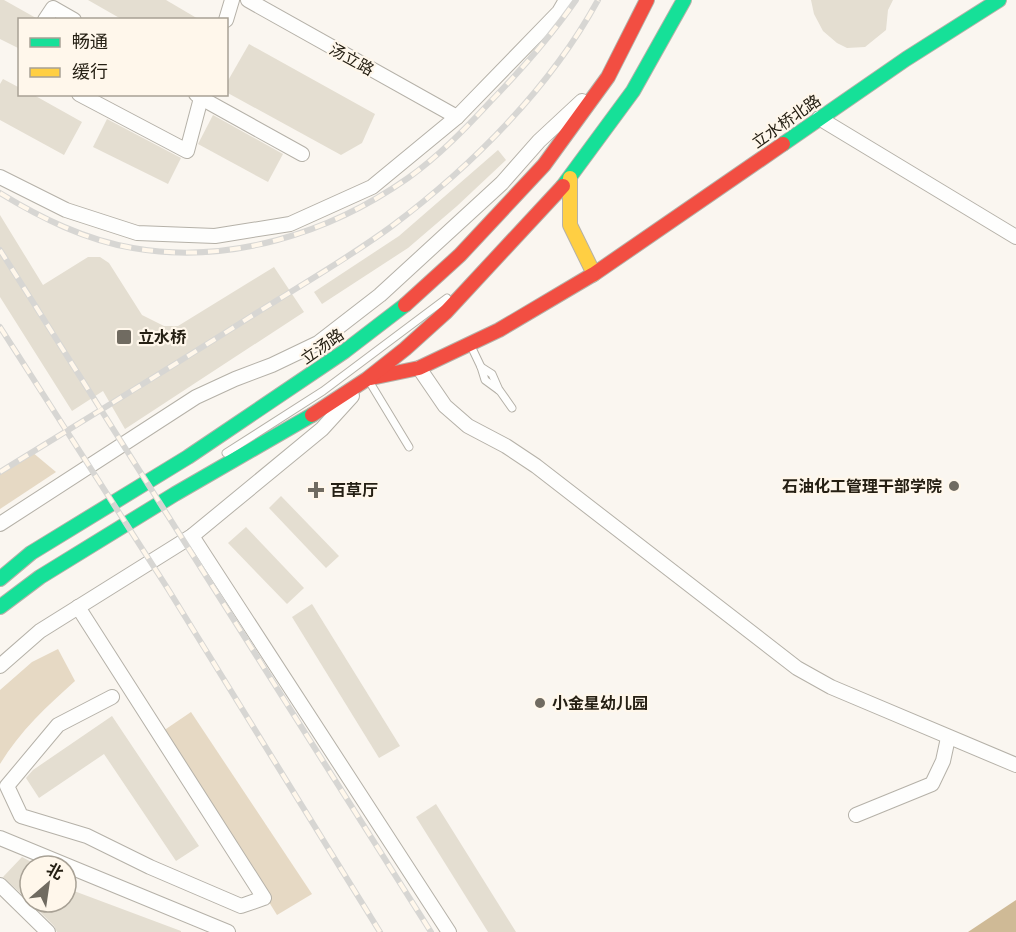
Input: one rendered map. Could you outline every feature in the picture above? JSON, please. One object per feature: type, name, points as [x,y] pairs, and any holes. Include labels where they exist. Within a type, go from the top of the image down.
[{"type":"main road","name":"立汤路","points":[[0,579],[31,553],[188,457],[326,364],[402,307],[459,255],[544,165],[608,77],[647,0]]},
{"type":"main road","points":[[0,607],[40,577],[175,494],[292,429],[367,379],[446,312],[570,178],[633,91],[684,0]]},
{"type":"main road","name":"立水桥北路","points":[[367,379],[420,368],[500,330],[594,274],[906,59],[999,0]]},
{"type":"main road","points":[[570,178],[570,225],[594,274]]},
{"type":"street","points":[[227,18],[232,0]]},
{"type":"street","name":"汤立路","points":[[248,0],[457,117]]},
{"type":"street","points":[[0,177],[66,210],[137,233],[215,236],[290,224],[372,187],[457,117],[559,12],[566,0]]},
{"type":"street","points":[[46,18],[53,8],[70,18]]},
{"type":"street","name":"立汤路","points":[[0,524],[196,397],[273,365],[318,343],[380,295],[502,183],[539,141],[608,77]]},
{"type":"street","points":[[83,96],[187,151],[200,96],[302,154]]},
{"type":"street","points":[[819,118],[1016,237]]},
{"type":"street","points":[[420,368],[445,406],[468,426],[506,446],[536,466],[797,668],[831,687],[1016,765]]},
{"type":"street","points":[[0,666],[40,631],[192,536],[322,429],[367,379]]},
{"type":"street","points":[[192,536],[449,932]]},
{"type":"street","points":[[78,607],[264,898],[241,906],[150,867],[87,836],[21,816],[7,786],[58,725],[112,697]]},
{"type":"street","points":[[856,815],[932,784],[943,761],[948,738]]},
{"type":"street","points":[[0,846],[0,838],[228,932]]},
{"type":"street","points":[[0,885],[48,932]]},
{"type":"lane","points":[[221,457],[323,391],[481,273]]},
{"type":"lane","points":[[470,344],[485,380],[500,391],[513,408]]},
{"type":"lane","points":[[367,379],[409,447]]},
{"type":"lane","points":[[175,494],[212,463]]},
{"type":"shaded area","points":[[32,452],[56,472],[0,509],[0,472]]},
{"type":"shaded area","points":[[58,649],[75,681],[25,730],[0,764],[0,690],[32,662]]},
{"type":"shaded area","points":[[191,712],[312,894],[277,915],[163,731]]},
{"type":"shaded area","points":[[1016,900],[1016,932],[968,932]]},
{"type":"building","points":[[0,0],[36,18],[18,18],[18,48],[0,39]]},
{"type":"building","points":[[88,0],[166,0],[197,18],[120,18]]},
{"type":"building","points":[[811,0],[893,0],[888,10],[886,30],[865,47],[847,48],[823,31],[814,14]]},
{"type":"building","points":[[249,44],[375,114],[362,143],[341,155],[228,93],[228,81]]},
{"type":"building","points":[[3,79],[18,87],[18,96],[36,96],[82,122],[64,155],[0,120],[0,84]]},
{"type":"building","points":[[213,115],[283,154],[268,182],[198,144]]},
{"type":"building","points":[[107,119],[181,158],[168,184],[93,147]]},
{"type":"building","points":[[498,150],[506,160],[457,206],[408,248],[322,304],[314,292],[399,236]]},
{"type":"building","name":"立水桥","points":[[0,215],[43,285],[88,257],[100,257],[109,263],[142,315],[164,326],[178,326],[274,267],[304,312],[125,429],[103,391],[72,411],[0,297]]},
{"type":"building","points":[[281,496],[339,556],[326,568],[269,508]]},
{"type":"building","points":[[246,527],[304,588],[287,604],[228,543]]},
{"type":"building","points":[[312,604],[400,746],[379,758],[292,617]]},
{"type":"building","points":[[112,716],[199,846],[176,861],[104,754],[39,798],[26,778],[33,770]]},
{"type":"building","points":[[436,804],[516,932],[488,932],[416,817]]},
{"type":"building","points":[[18,861],[18,891],[3,877]]},
{"type":"building","points":[[78,892],[181,932],[57,932],[42,914],[78,914]]},
{"type":"railway","points":[[0,193],[64,227],[98,240],[133,248],[169,252],[206,252],[242,248],[312,229],[346,215],[378,197],[431,160],[514,77],[576,0]]},
{"type":"railway","points":[[0,472],[343,259],[422,203],[507,124],[557,64],[579,33],[598,0]]},
{"type":"railway","points":[[0,250],[431,932]]},
{"type":"railway","points":[[0,327],[168,589],[380,932]]},
{"type":"traffic: fast","points":[[563,186],[633,91],[684,0]]},
{"type":"traffic: fast","points":[[783,144],[906,59],[999,0]]},
{"type":"traffic: fast","points":[[0,579],[31,553],[188,457],[345,351],[405,305]]},
{"type":"traffic: fast","points":[[0,607],[40,577],[175,494],[312,415]]},
{"type":"traffic: slow","points":[[570,178],[570,225],[594,274],[592,275]]},
{"type":"traffic: jam","points":[[405,305],[460,255],[544,165],[608,77],[647,0]]},
{"type":"traffic: jam","points":[[594,274],[783,144]]},
{"type":"traffic: jam","points":[[312,415],[367,379],[446,312],[563,186]]},
{"type":"traffic: jam","points":[[371,378],[419,368],[499,330],[592,275]]},
{"type":"place","name":"立水桥","points":[[124,337]]},
{"type":"place","name":"石油化工管理干部学院","points":[[954,486]]},
{"type":"place","name":"百草厅","points":[[316,490]]},
{"type":"place","name":"小金星幼儿园","points":[[540,703]]}]
